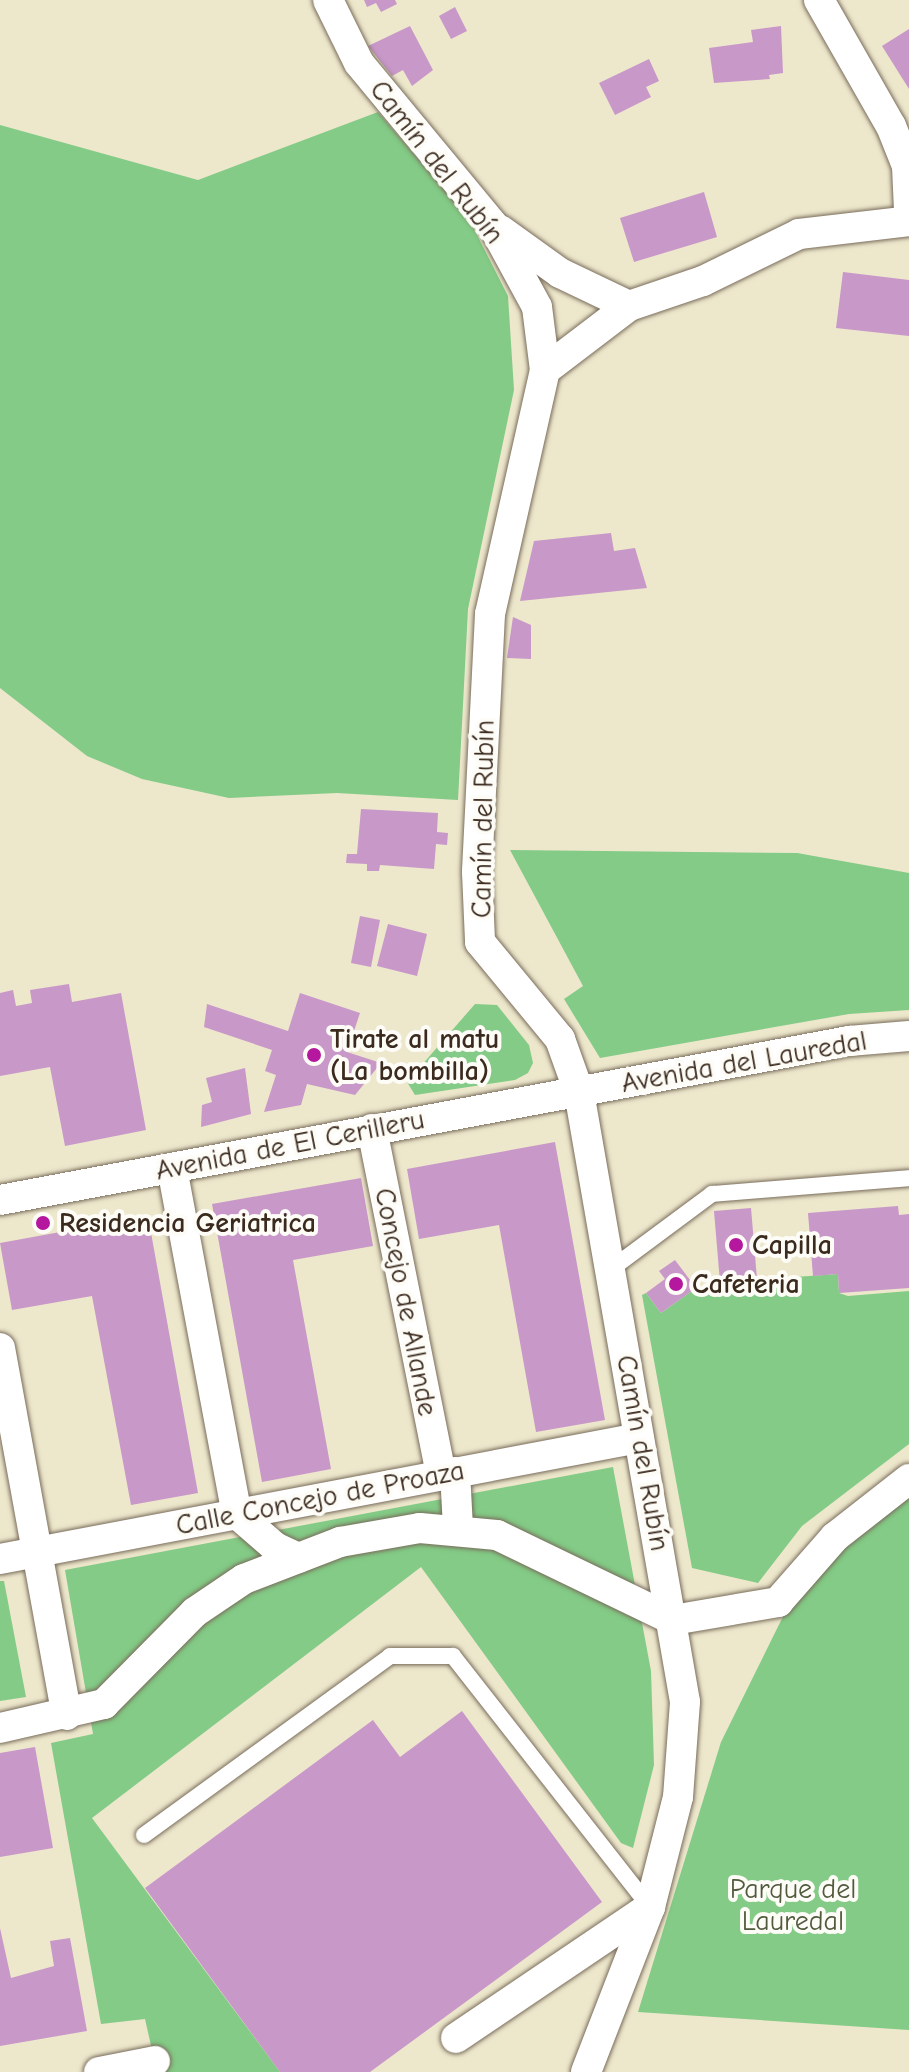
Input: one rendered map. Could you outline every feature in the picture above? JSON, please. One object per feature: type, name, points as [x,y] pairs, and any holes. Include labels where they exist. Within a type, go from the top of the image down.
[{"type":"street","name":"Camín del Rubín","points":[[328,0],[359,63],[492,224],[537,307],[545,370],[490,614],[477,886],[480,942],[560,1039],[579,1092],[685,1702],[678,1797],[650,1907],[587,2066]]},
{"type":"street","points":[[819,0],[900,120],[909,210]]},
{"type":"street","points":[[545,370],[629,306],[703,281],[799,234],[855,224],[909,221]]},
{"type":"street","points":[[492,224],[560,273],[629,306]]},
{"type":"street","name":"Avenida del Lauredal","points":[[579,1092],[849,1041],[909,1036]]},
{"type":"street","name":"Avenida de El Cerilleru","points":[[0,1200],[579,1092]]},
{"type":"street","name":"Concejo de Allande","points":[[372,1129],[458,1528]]},
{"type":"street","points":[[172,1168],[237,1514],[275,1547],[299,1558]]},
{"type":"street","points":[[0,1348],[67,1715]]},
{"type":"street","name":"Calle Concejo de Proaza","points":[[0,1559],[639,1438]]},
{"type":"street","points":[[0,1728],[104,1704],[195,1612],[244,1579],[379,1533],[458,1528],[531,1549],[673,1620],[778,1602],[835,1537],[909,1479]]},
{"type":"street","points":[[456,2038],[650,1907]]},
{"type":"street","points":[[99,2072],[155,2061]]},
{"type":"lane","points":[[611,1269],[712,1194],[909,1178]]},
{"type":"lane","points":[[144,1835],[390,1656],[453,1656],[650,1907]]},
{"type":"green space","points":[[378,112],[469,219],[508,296],[514,390],[468,609],[458,800],[337,793],[229,798],[142,779],[87,756],[0,688],[0,125],[198,180]]},
{"type":"green space","points":[[510,850],[797,853],[909,873],[909,1010],[849,1014],[600,1058],[564,999],[583,986]]},
{"type":"green space","points":[[475,1004],[497,1005],[529,1045],[533,1063],[528,1073],[515,1080],[415,1095],[407,1082]]},
{"type":"green space","points":[[838,1274],[839,1293],[848,1296],[909,1291],[909,1444],[802,1526],[758,1583],[692,1568],[642,1295],[646,1293],[661,1313],[696,1288],[720,1282]]},
{"type":"green space","points":[[613,1467],[651,1671],[654,1765],[633,1848],[621,1843],[421,1567],[92,1818],[280,2072],[157,2072],[145,2019],[101,2024],[51,1743],[93,1734],[65,1570]]},
{"type":"green space","name":"Parque del Lauredal","points":[[909,1491],[909,2030],[638,2012],[721,1742],[805,1572]]},
{"type":"green space","points":[[0,1581],[4,1581],[26,1697],[0,1701]]},
{"type":"building","points":[[364,0],[395,0],[397,4],[381,12],[376,3],[367,7]]},
{"type":"building","points":[[455,7],[467,31],[451,39],[439,16]]},
{"type":"building","points":[[410,26],[433,70],[412,86],[403,70],[392,76],[368,46]]},
{"type":"building","points":[[781,26],[783,73],[769,75],[770,79],[714,83],[709,48],[753,42],[751,30]]},
{"type":"building","points":[[909,29],[909,89],[882,46]]},
{"type":"building","points":[[649,59],[659,81],[646,87],[651,97],[615,115],[599,83]]},
{"type":"building","points":[[704,192],[717,237],[634,262],[620,218]]},
{"type":"building","points":[[843,272],[909,280],[909,336],[836,328]]},
{"type":"building","points":[[611,533],[614,551],[635,548],[647,588],[520,601],[534,541]]},
{"type":"building","points":[[513,617],[531,625],[531,659],[507,658]]},
{"type":"building","points":[[361,809],[438,813],[437,832],[448,833],[447,845],[436,844],[434,869],[380,865],[379,871],[367,871],[367,864],[346,863],[347,854],[357,854]]},
{"type":"building","points":[[360,916],[380,920],[371,967],[351,963]]},
{"type":"building","points":[[388,924],[427,934],[417,976],[377,966]]},
{"type":"building","points":[[69,984],[72,1002],[121,993],[146,1130],[65,1146],[50,1067],[0,1076],[0,993],[13,990],[16,1006],[32,1003],[30,990]]},
{"type":"building","name":"Tirate al matu (La bombilla)","points":[[300,993],[360,1013],[347,1052],[381,1063],[355,1095],[307,1084],[301,1105],[264,1112],[276,1075],[265,1071],[272,1050],[204,1027],[207,1004],[288,1031]]},
{"type":"building","points":[[245,1068],[251,1114],[201,1127],[202,1105],[212,1102],[206,1078]]},
{"type":"building","points":[[555,1142],[605,1420],[536,1432],[499,1225],[419,1239],[407,1169]]},
{"type":"building","points":[[361,1178],[373,1246],[293,1260],[331,1469],[262,1482],[212,1204]]},
{"type":"building","points":[[898,1206],[899,1215],[909,1214],[909,1288],[839,1293],[838,1274],[813,1276],[808,1213]]},
{"type":"building","name":"Capilla","points":[[751,1208],[757,1279],[720,1282],[714,1211]]},
{"type":"building","points":[[148,1216],[198,1493],[131,1505],[92,1296],[12,1310],[0,1243]]},
{"type":"building","name":"Cafeteria","points":[[675,1260],[696,1288],[661,1313],[646,1293],[665,1279],[659,1271]]},
{"type":"building","points":[[462,1711],[602,1902],[370,2072],[280,2072],[145,1888],[373,1720],[400,1757]]},
{"type":"building","points":[[35,1747],[53,1848],[0,1857],[0,1753]]},
{"type":"building","points":[[0,1928],[11,1978],[54,1966],[50,1941],[70,1938],[87,2031],[0,2046]]},
{"type":"place","name":"Tirate al matu (La bombilla)","points":[[314,1055]]},
{"type":"place","name":"Residencia Geriatrica","points":[[43,1223]]},
{"type":"place","name":"Capilla","points":[[736,1245]]},
{"type":"place","name":"Cafeteria","points":[[676,1284]]}]
